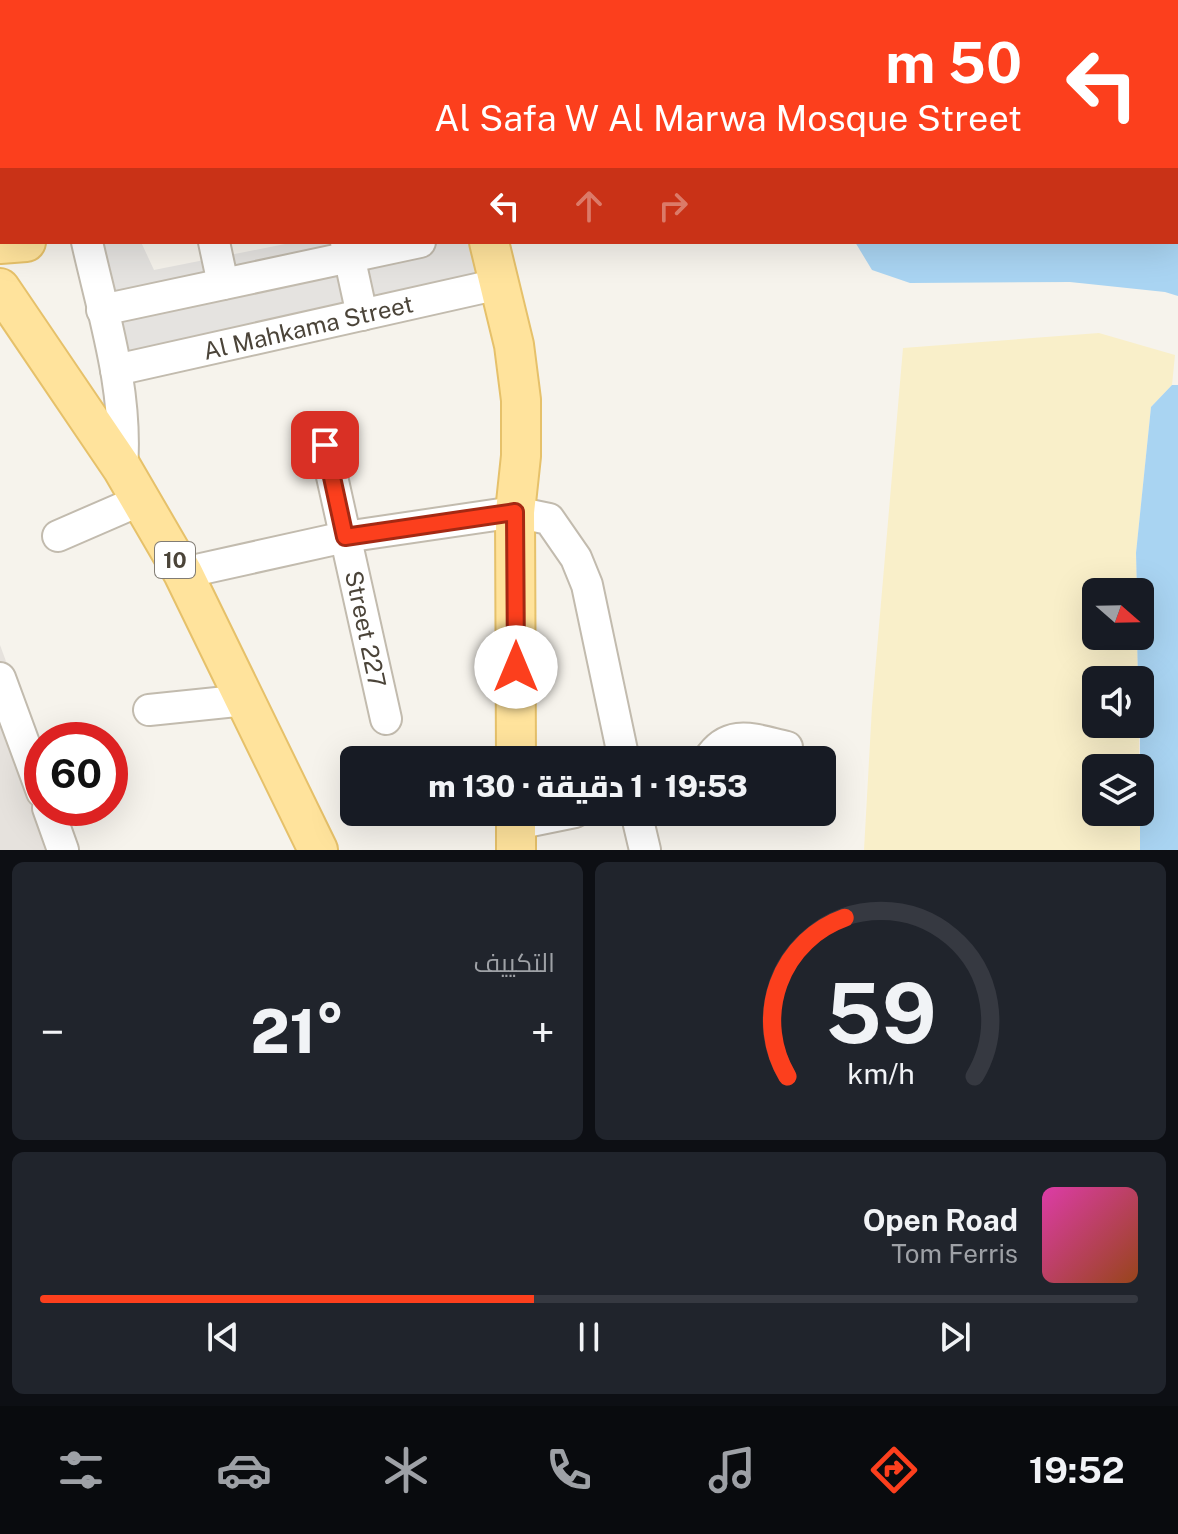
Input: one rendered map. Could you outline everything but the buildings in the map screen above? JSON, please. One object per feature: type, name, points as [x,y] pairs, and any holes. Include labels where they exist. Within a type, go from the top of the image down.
[{"type":"main road","points":[[489,244],[514,345],[521,400],[521,456],[515,512],[516,746]]},
{"type":"main road","name":"10","points":[[0,288],[132,484],[183,573],[318,850]]},
{"type":"street","points":[[58,536],[132,484],[123,404],[87,244]]},
{"type":"street","points":[[214,244],[223,284]]},
{"type":"street","points":[[102,310],[223,284],[348,250],[402,244]]},
{"type":"street","points":[[348,250],[362,315]]},
{"type":"street","name":"Al Mahkama Street","points":[[116,370],[499,284]]},
{"type":"street","name":"Street 227","points":[[325,445],[386,719]]},
{"type":"street","points":[[183,573],[345,537],[515,512],[549,519],[576,558],[587,585],[621,746]]},
{"type":"street","points":[[0,678],[24,743]]},
{"type":"street","points":[[149,710],[246,700]]},
{"type":"street","points":[[718,746],[736,738],[781,746]]},
{"type":"street","points":[[54,826],[63,850]]},
{"type":"street","points":[[639,826],[645,850]]},
{"type":"shaded area","points":[[97,244],[142,244],[154,270],[285,244],[473,244],[480,276],[126,356]]},
{"type":"shaded area","points":[[0,645],[28,722],[24,722],[24,826],[67,826],[76,850],[0,850]]},
{"type":"sand","points":[[1099,333],[1175,355],[1172,385],[1151,407],[1136,553],[1137,578],[1082,578],[1082,650],[1137,650],[1138,666],[1082,666],[1082,738],[1139,738],[1139,754],[1082,754],[1082,826],[1140,826],[1140,850],[864,850],[872,707],[903,348]]},
{"type":"water","points":[[856,244],[1178,244],[1178,296],[1070,282],[910,283],[872,270]]},
{"type":"water","points":[[1172,385],[1178,385],[1178,850],[1140,850],[1140,826],[1154,826],[1154,754],[1140,754],[1140,738],[1154,738],[1154,666],[1138,666],[1137,650],[1154,650],[1154,578],[1137,578],[1136,553],[1151,407]]},
{"type":"route","points":[[325,445],[345,537],[515,512],[516,667]]}]
